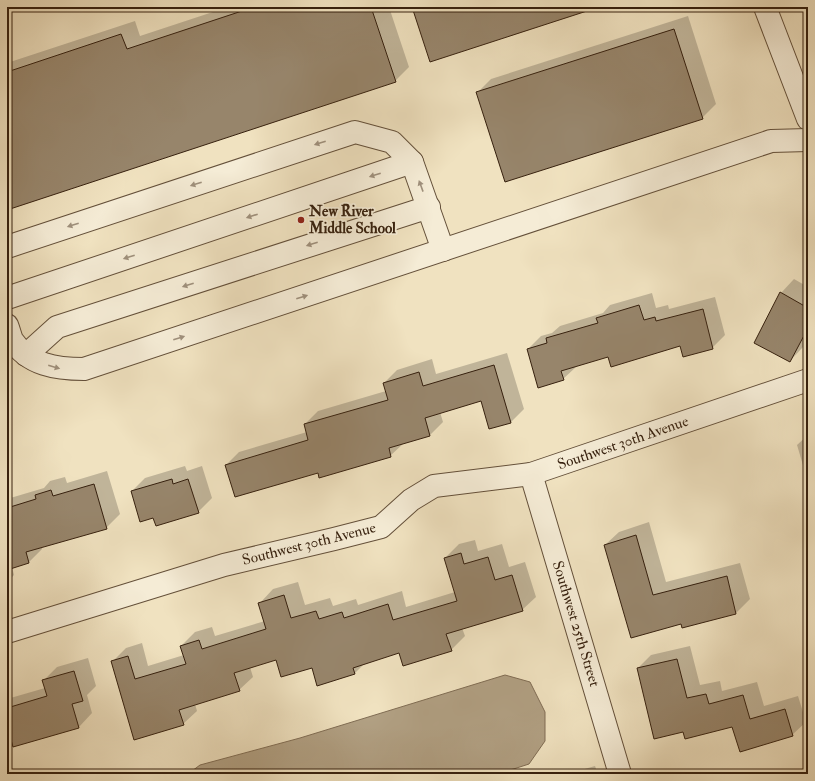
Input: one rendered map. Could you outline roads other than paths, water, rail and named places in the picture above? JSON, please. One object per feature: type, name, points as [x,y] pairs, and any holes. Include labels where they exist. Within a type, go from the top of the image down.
[{"type":"street","points":[[765,7],[808,119]]},
{"type":"street","points":[[7,247],[355,132],[392,142],[412,162],[429,206],[443,250]]},
{"type":"street","points":[[7,325],[12,339],[26,355],[40,363],[63,369],[84,369],[771,141],[808,140]]},
{"type":"street","points":[[7,298],[412,162]]},
{"type":"street","points":[[26,355],[57,327],[429,206]]},
{"type":"street","name":"Southwest 30th Avenue","points":[[7,632],[224,565],[381,527],[411,500],[434,486],[531,474],[808,380]]},
{"type":"street","name":"Southwest 25th Street","points":[[531,474],[620,774]]},
{"type":"place","name":"New River Middle School","points":[[301,220]]}]
